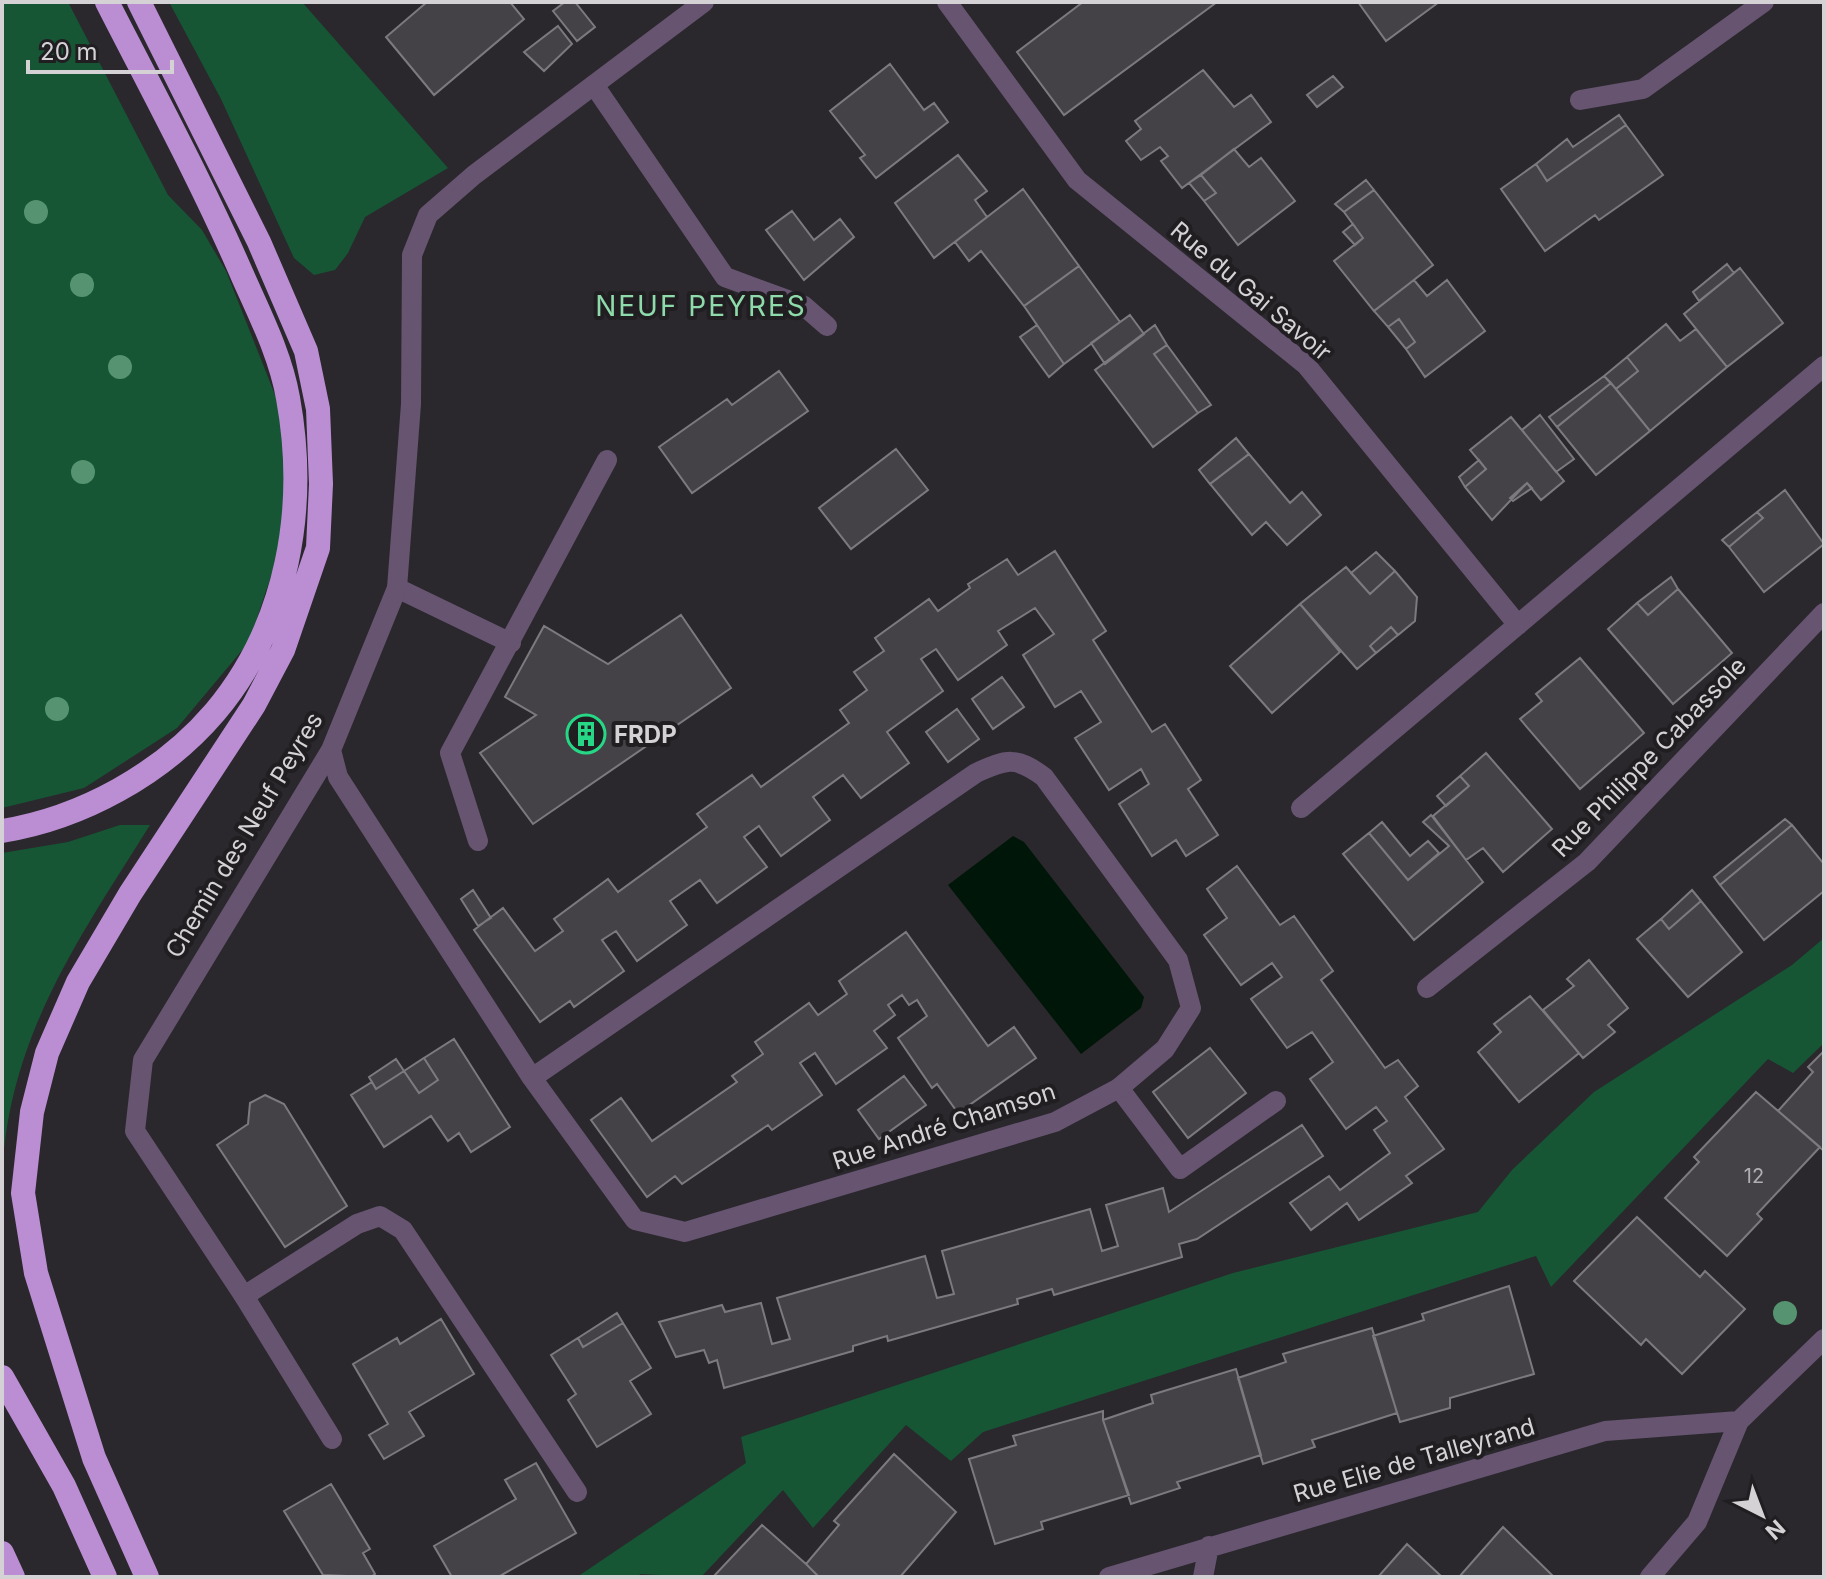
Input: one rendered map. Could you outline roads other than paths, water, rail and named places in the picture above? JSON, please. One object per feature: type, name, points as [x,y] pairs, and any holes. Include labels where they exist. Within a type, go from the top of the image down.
[{"type":"highway","points":[[2,831],[87,807],[148,771],[200,729],[238,684],[269,626],[286,571],[293,526],[297,467],[288,396],[268,334],[212,205],[107,2]]},
{"type":"highway","points":[[139,2],[259,242],[306,351],[318,409],[321,484],[318,548],[283,650],[254,705],[130,894],[78,982],[47,1053],[32,1112],[23,1193],[36,1273],[94,1458],[147,1577]]},
{"type":"highway","points":[[2,1377],[64,1486],[105,1577]]},
{"type":"highway","points":[[2,1553],[13,1577]]},
{"type":"street","name":"Chemin des Neuf Peyres","points":[[332,1439],[244,1296],[135,1131],[143,1060],[331,750],[397,588],[411,404],[412,255],[428,215],[704,2]]},
{"type":"street","name":"Rue du Gai Savoir","points":[[947,2],[1077,180],[1306,365],[1518,625]]},
{"type":"street","points":[[1580,100],[1643,89],[1764,2]]},
{"type":"street","points":[[594,85],[725,277],[804,306],[827,326]]},
{"type":"street","points":[[1301,808],[1824,366]]},
{"type":"street","points":[[478,841],[450,753],[607,460]]},
{"type":"street","points":[[397,588],[511,643]]},
{"type":"street","name":"Rue Philippe Cabassole","points":[[1427,988],[1587,862],[1824,613]]},
{"type":"street","name":"Rue André Chamson","points":[[331,750],[338,777],[532,1078],[635,1220],[685,1232],[1055,1122],[1119,1088],[1165,1049],[1191,1008],[1178,960],[1044,777],[1024,762],[1003,761],[976,773],[532,1078]]},
{"type":"street","points":[[1119,1088],[1180,1169],[1276,1101]]},
{"type":"street","points":[[244,1296],[357,1224],[380,1216],[403,1230],[577,1492]]},
{"type":"street","points":[[1650,1577],[1697,1522],[1739,1421],[1824,1339]]},
{"type":"street","name":"Rue Elie de Talleyrand","points":[[1109,1577],[1605,1431],[1739,1421]]},
{"type":"street","points":[[1203,1577],[1209,1546]]},
{"type":"place","name":"FRDP","points":[[586,734]]},
{"type":"district","name":"NEUF PEYRES","points":[[701,306]]}]
